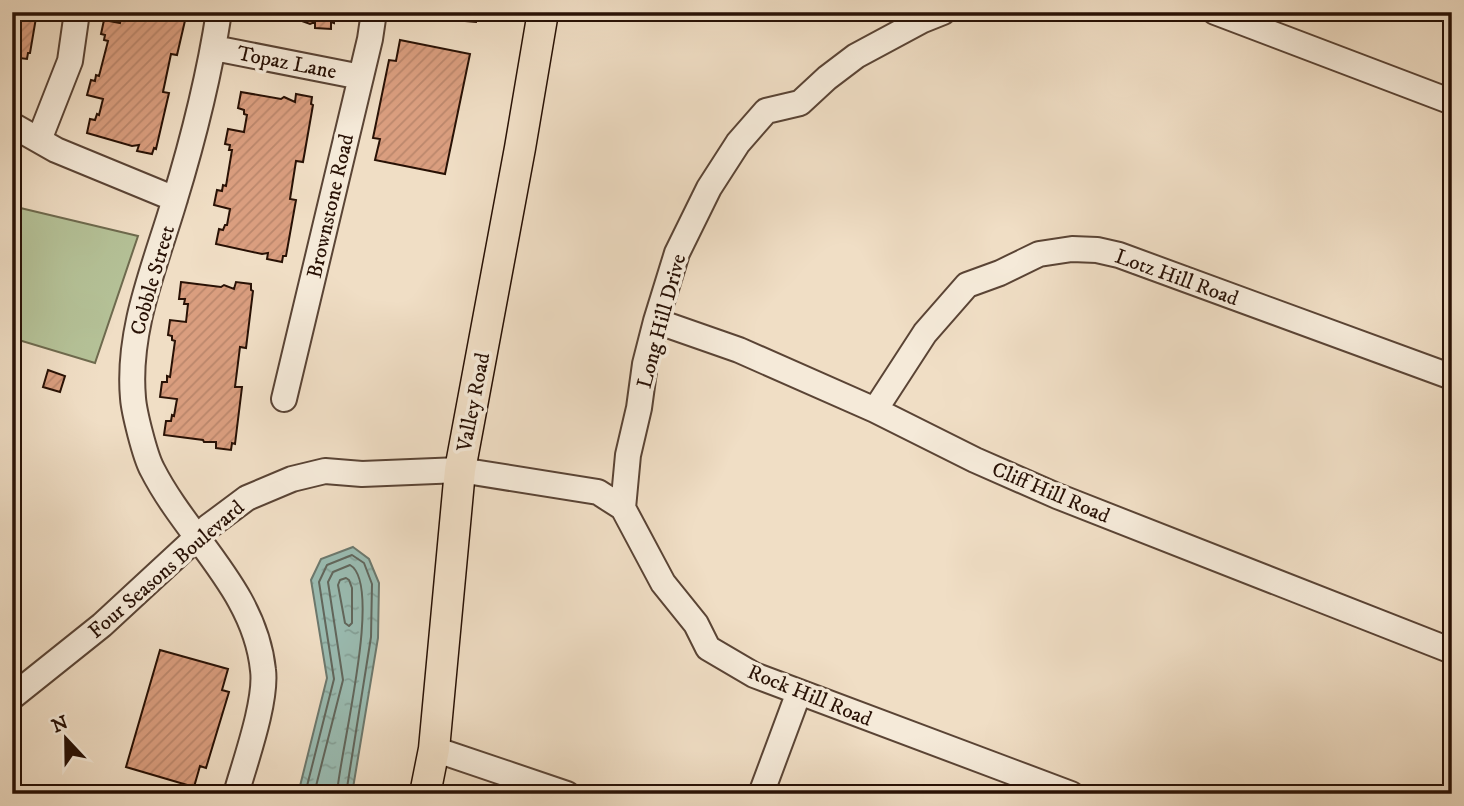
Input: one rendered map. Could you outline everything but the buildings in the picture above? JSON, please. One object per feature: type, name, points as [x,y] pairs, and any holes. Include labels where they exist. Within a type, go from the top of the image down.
[{"type":"main road","name":"Valley Road","points":[[425,794],[435,749],[460,470],[543,12]]},
{"type":"street","points":[[40,140],[70,61],[77,12]]},
{"type":"street","name":"Cobble Street","points":[[219,12],[210,71],[135,333],[133,398],[151,468],[236,591],[255,631],[264,672],[258,713],[236,794]]},
{"type":"street","name":"Brownstone Road","points":[[284,399],[370,39],[373,12]]},
{"type":"street","name":"Long Hill Drive","points":[[623,508],[628,455],[639,408],[645,364],[677,253],[709,188],[738,143],[766,111],[800,103],[856,56],[943,12]]},
{"type":"street","points":[[1215,12],[1452,102]]},
{"type":"street","name":"Topaz Lane","points":[[214,48],[361,77]]},
{"type":"street","points":[[12,125],[56,150],[175,199]]},
{"type":"street","name":"Lotz Hill Road","points":[[875,410],[925,333],[967,285],[1039,254],[1072,249],[1097,250],[1119,255],[1452,377]]},
{"type":"street","name":"Cliff Hill Road","points":[[656,321],[739,350],[875,410],[975,460],[1057,496],[1452,651]]},
{"type":"street","points":[[460,470],[598,492],[623,508]]},
{"type":"street","name":"Four Seasons Boulevard","points":[[12,696],[102,625],[197,538],[247,498],[292,479],[326,471],[362,474],[460,470]]},
{"type":"street","name":"Rock Hill Road","points":[[623,508],[663,583],[696,624],[708,648],[754,675],[1071,794]]},
{"type":"street","points":[[761,794],[799,692]]},
{"type":"street","points":[[435,749],[533,788],[566,794]]},
{"type":"green space","points":[[12,206],[138,236],[95,363],[12,338]]},
{"type":"water","points":[[353,547],[369,559],[379,583],[378,638],[352,794],[298,794],[327,678],[311,580],[321,559]]}]
